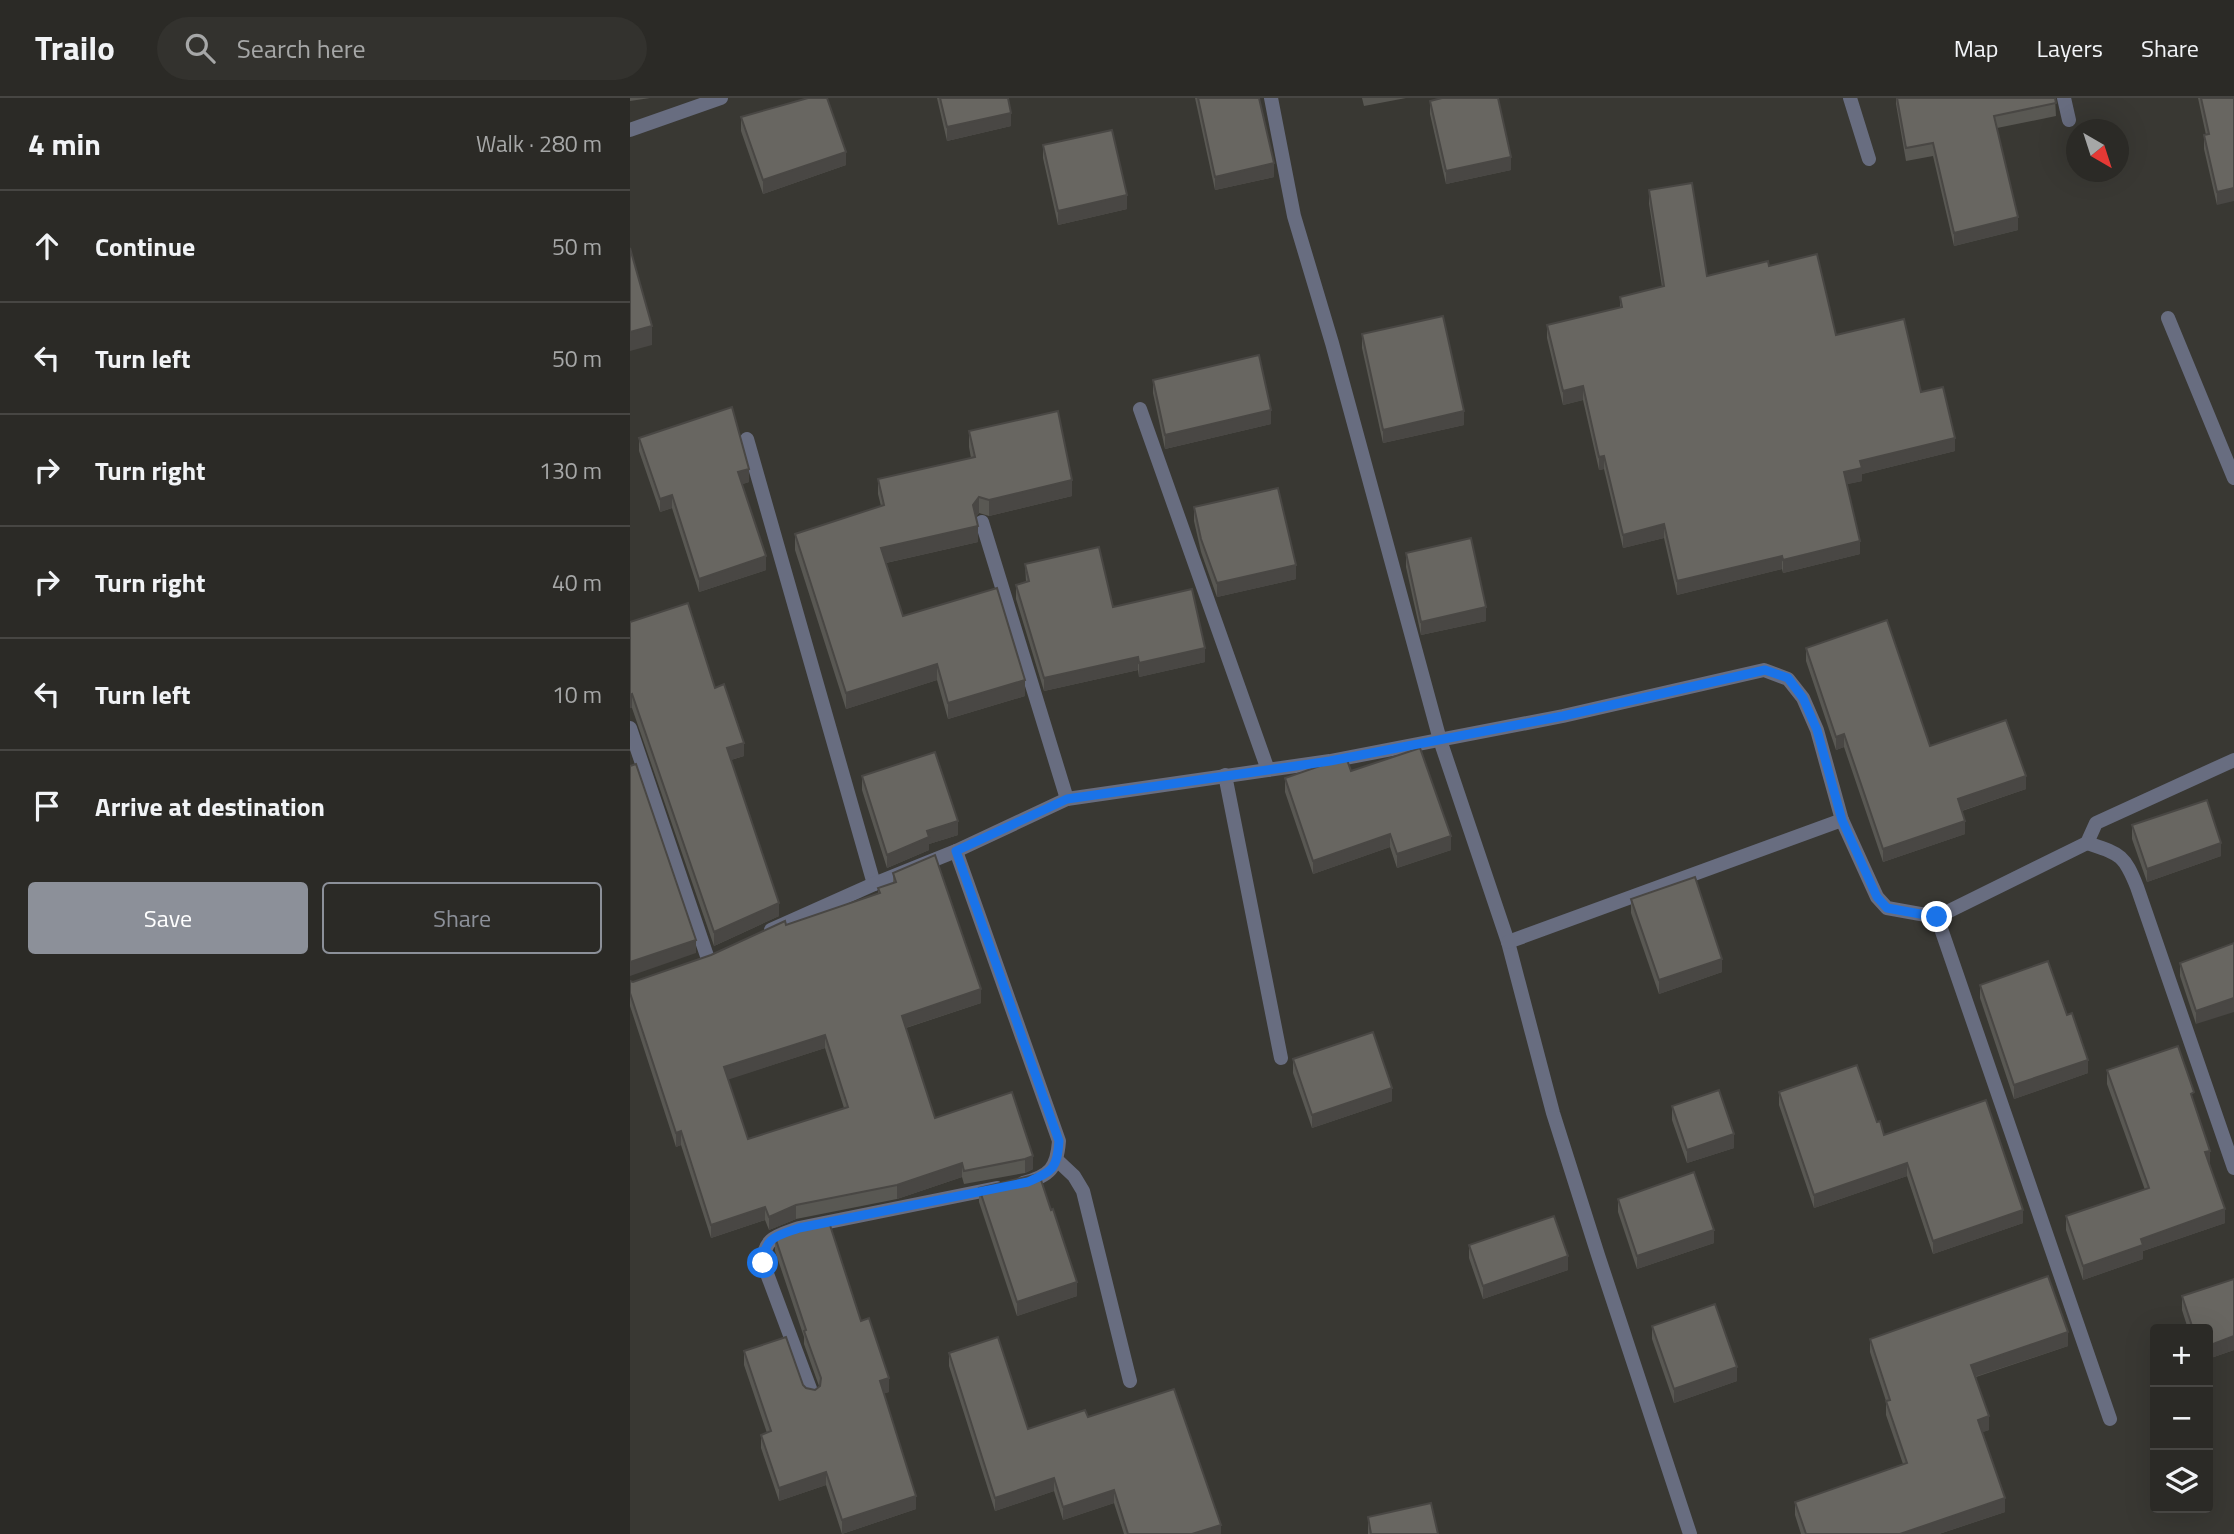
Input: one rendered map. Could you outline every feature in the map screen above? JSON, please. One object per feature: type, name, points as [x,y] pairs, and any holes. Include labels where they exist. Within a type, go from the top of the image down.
[{"type":"street","points":[[630,130],[721,98]]},
{"type":"street","points":[[1271,98],[1294,216],[1332,343],[1440,740],[1508,942],[1553,1113],[1690,1534]]},
{"type":"street","points":[[1850,98],[1869,159]]},
{"type":"street","points":[[2064,98],[2069,119]]},
{"type":"street","points":[[2168,318],[2234,478]]},
{"type":"street","points":[[1140,410],[1268,770]]},
{"type":"street","points":[[747,439],[874,884]]},
{"type":"street","points":[[982,522],[1067,799]]},
{"type":"street","points":[[759,936],[874,884],[956,851],[1067,799],[1268,770],[1440,740],[1563,716],[1765,670],[1788,678],[1803,698],[1817,730],[1842,820],[1877,897],[1887,908],[1937,917],[2087,843],[2096,823],[2234,760]]},
{"type":"street","points":[[630,728],[708,958]]},
{"type":"street","points":[[1225,775],[1281,1059]]},
{"type":"street","points":[[1508,942],[1842,820]]},
{"type":"street","points":[[2087,843],[2119,853],[2130,869],[2234,1168]]},
{"type":"street","points":[[812,1394],[763,1263],[764,1249],[774,1237],[799,1228],[1028,1182],[1046,1174],[1058,1161],[1059,1141],[956,851]]},
{"type":"street","points":[[1937,917],[2110,1419]]},
{"type":"street","points":[[1058,1161],[1074,1176],[1083,1191],[1130,1381]]},
{"type":"building","points":[[808,98],[827,98],[846,152],[763,180],[741,117]]},
{"type":"building","points":[[940,98],[1008,98],[1011,113],[947,127]]},
{"type":"building","points":[[1198,98],[1259,98],[1274,163],[1215,177]]},
{"type":"building","points":[[1442,98],[1498,98],[1511,157],[1446,171],[1430,101]]},
{"type":"building","points":[[1897,98],[2055,98],[2056,103],[1994,116],[2018,217],[1954,233],[1933,143],[1906,148]]},
{"type":"building","points":[[2201,98],[2234,98],[2234,188],[2217,192],[2204,135],[2209,134]]},
{"type":"building","points":[[1112,130],[1127,195],[1058,211],[1043,145]]},
{"type":"building","points":[[1692,183],[1707,276],[1768,261],[1769,266],[1817,254],[1836,335],[1904,319],[1921,392],[1943,387],[1955,438],[1860,461],[1862,468],[1844,472],[1860,541],[1783,560],[1782,556],[1677,581],[1664,524],[1623,535],[1604,456],[1599,457],[1583,386],[1563,391],[1547,325],[1622,307],[1620,297],[1664,286],[1649,190]]},
{"type":"building","points":[[630,248],[652,326],[630,332]]},
{"type":"building","points":[[1443,316],[1464,411],[1383,430],[1362,334]]},
{"type":"building","points":[[1259,355],[1271,410],[1165,435],[1153,380]]},
{"type":"building","points":[[732,407],[749,469],[738,472],[766,556],[699,579],[672,495],[660,499],[639,438]]},
{"type":"building","points":[[1058,411],[1072,480],[989,500],[979,497],[973,505],[978,526],[881,548],[903,616],[997,588],[1025,680],[948,703],[937,664],[846,693],[795,534],[884,505],[878,479],[975,457],[969,431]]},
{"type":"building","points":[[1278,488],[1296,565],[1217,583],[1201,539],[1194,507]]},
{"type":"building","points":[[1471,538],[1486,607],[1421,622],[1406,553]]},
{"type":"building","points":[[1099,547],[1113,607],[1192,589],[1205,648],[1139,663],[1138,657],[1044,678],[1016,585],[1029,581],[1025,564]]},
{"type":"building","points":[[688,603],[715,688],[724,684],[744,743],[727,748],[779,903],[714,932],[632,694],[630,695],[630,622]]},
{"type":"building","points":[[1887,620],[1930,746],[2006,720],[2026,776],[1958,799],[1965,821],[1883,849],[1844,734],[1836,737],[1806,648]]},
{"type":"building","points":[[1420,748],[1451,836],[1397,854],[1390,834],[1313,861],[1285,778],[1346,757],[1351,771]]},
{"type":"building","points":[[935,752],[958,821],[927,831],[929,837],[887,855],[862,776]]},
{"type":"building","points":[[636,764],[696,940],[630,962],[630,766]]},
{"type":"building","points":[[2207,800],[2221,843],[2147,869],[2132,825]]},
{"type":"building","points":[[935,855],[981,989],[902,1016],[935,1118],[1012,1092],[1033,1156],[964,1171],[962,1163],[897,1185],[796,1205],[769,1217],[765,1207],[711,1225],[681,1131],[676,1133],[630,993],[630,981],[711,955],[785,921],[786,925],[880,893],[878,888],[896,882],[893,873]],"holes":[[[825,1035],[848,1107],[748,1139],[724,1067]]]},
{"type":"building","points":[[1695,877],[1722,959],[1659,980],[1631,899]]},
{"type":"building","points":[[2234,943],[2234,998],[2196,1011],[2180,963]]},
{"type":"building","points":[[2048,961],[2067,1015],[2072,1013],[2088,1060],[2014,1085],[1980,985]]},
{"type":"building","points":[[1373,1032],[1392,1088],[1312,1115],[1293,1059]]},
{"type":"building","points":[[2178,1046],[2210,1151],[2205,1152],[2225,1209],[2141,1239],[2143,1245],[2083,1266],[2066,1216],[2149,1188],[2107,1070]]},
{"type":"building","points":[[1857,1065],[1884,1135],[1986,1100],[2023,1210],[1933,1241],[1907,1163],[1814,1195],[1779,1092]]},
{"type":"building","points":[[1719,1090],[1734,1134],[1687,1150],[1672,1106]]},
{"type":"building","points":[[1694,1172],[1714,1230],[1637,1256],[1618,1199]]},
{"type":"building","points":[[1039,1174],[1077,1282],[1017,1302],[979,1188]]},
{"type":"building","points":[[1554,1216],[1568,1256],[1483,1286],[1469,1245]]},
{"type":"building","points":[[828,1219],[861,1321],[869,1318],[889,1378],[880,1381],[916,1496],[842,1520],[826,1472],[779,1488],[761,1435],[771,1431],[744,1351],[786,1337],[803,1385],[815,1390],[820,1386],[821,1378],[775,1237],[788,1229]]},
{"type":"building","points":[[2048,1276],[2068,1332],[1971,1365],[1989,1416],[1978,1420],[2005,1498],[1900,1534],[1806,1534],[1795,1502],[1907,1463],[1886,1401],[1890,1400],[1870,1339]]},
{"type":"building","points":[[2234,1279],[2234,1336],[2213,1344],[2213,1324],[2191,1324],[2182,1296]]},
{"type":"building","points":[[1715,1304],[1737,1367],[1674,1389],[1652,1326]]},
{"type":"building","points":[[998,1337],[1028,1429],[1085,1410],[1088,1417],[1174,1389],[1221,1525],[1192,1534],[1128,1534],[1114,1490],[1063,1507],[1054,1478],[995,1498],[949,1353]]},
{"type":"building","points":[[1431,1503],[1438,1534],[1371,1534],[1368,1517]]},
{"type":"route","points":[[763,1263],[764,1249],[774,1237],[799,1228],[1028,1182],[1046,1174],[1058,1161],[1059,1141],[956,851],[1067,799],[1330,761],[1563,716],[1765,670],[1788,678],[1803,698],[1817,730],[1842,820],[1877,897],[1887,908],[1937,917]]}]
